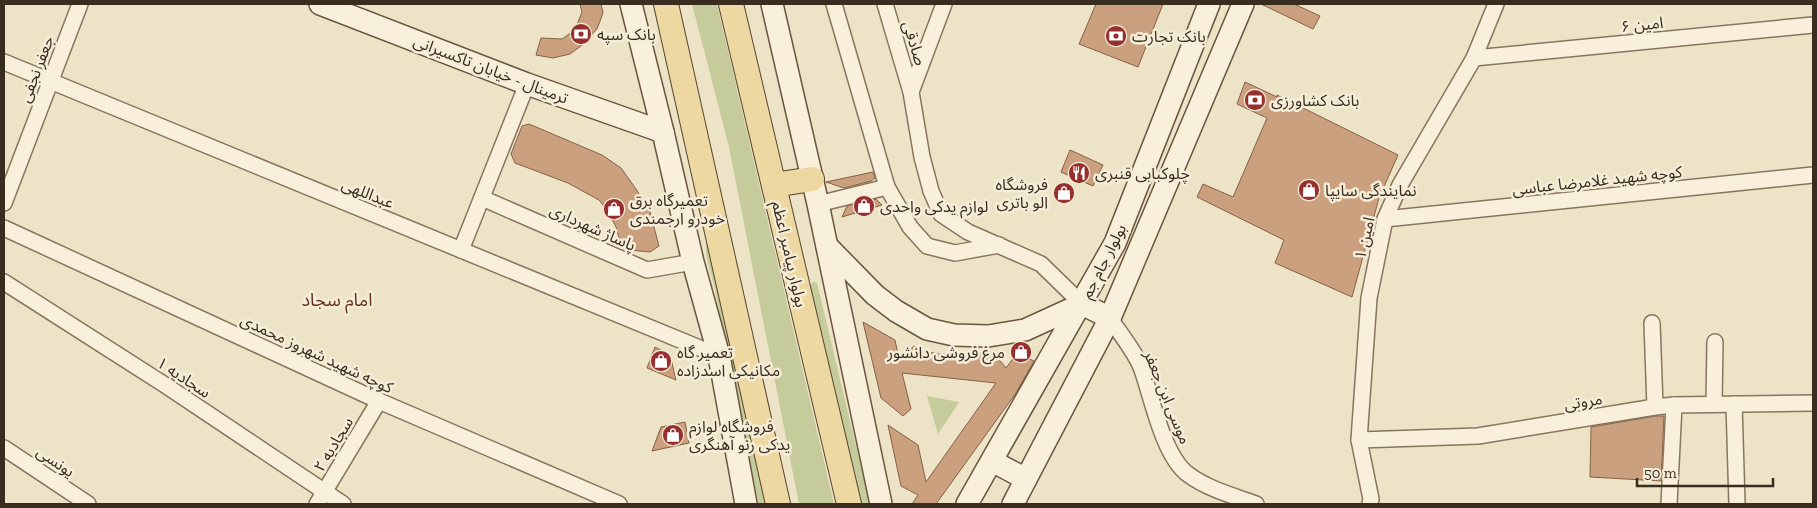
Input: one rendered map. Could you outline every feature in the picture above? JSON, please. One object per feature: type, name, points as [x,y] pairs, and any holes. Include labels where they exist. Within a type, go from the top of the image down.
[{"type":"main road","name":"ترمینال - خیابان تاکسیرانی","points":[[320,4],[527,84],[663,132]]},
{"type":"main road","points":[[631,4],[693,262],[719,356],[746,504]]},
{"type":"main road","points":[[666,4],[778,504]]},
{"type":"main road","name":"بولوار پیامبر اعظم","points":[[731,4],[849,504]]},
{"type":"main road","points":[[772,4],[818,204],[881,504]]},
{"type":"main road","name":"بولوار جام جم","points":[[968,504],[1116,243],[1209,4]]},
{"type":"main road","name":"بولوار جام جم","points":[[1013,504],[1110,318],[1244,4]]},
{"type":"main road","points":[[1189,52],[1218,68]]},
{"type":"main road","points":[[774,185],[812,179]]},
{"type":"main road","points":[[827,246],[875,295],[896,311],[926,329],[954,335],[988,336],[1025,330],[1082,304],[1110,318]]},
{"type":"main road","points":[[992,461],[1026,479]]},
{"type":"street","name":"جعفر نجفی","points":[[4,203],[80,4]]},
{"type":"street","points":[[834,4],[888,188],[910,227],[927,246],[955,253],[999,246]]},
{"type":"street","name":"صادقی","points":[[885,4],[911,92],[922,157],[931,192],[942,214],[968,232],[1040,264],[1082,304]]},
{"type":"street","points":[[911,92],[944,4]]},
{"type":"street","name":"امین ۱","points":[[1370,504],[1371,499],[1359,440],[1368,298],[1385,219],[1400,185],[1474,58],[1496,4]]},
{"type":"street","name":"امین ۶","points":[[1474,58],[1813,25]]},
{"type":"street","name":"عبداللهی","points":[[4,62],[719,356]]},
{"type":"street","points":[[461,250],[527,84]]},
{"type":"street","name":"کوچه شهید غلامرضا عباسی","points":[[1385,219],[1813,175]]},
{"type":"street","points":[[818,204],[888,188]]},
{"type":"street","name":"پاساژ شهرداری","points":[[482,198],[647,270],[693,262]]},
{"type":"street","name":"کوچه شهید شهروز محمدی","points":[[4,228],[379,401],[619,504]]},
{"type":"street","name":"سجادیه ۱","points":[[4,282],[165,385],[321,498],[343,504]]},
{"type":"street","name":"موسی ابن جعفر","points":[[1110,318],[1140,366],[1169,449],[1178,463],[1188,475],[1256,504]]},
{"type":"street","points":[[1652,323],[1655,407]]},
{"type":"street","points":[[1714,404],[1715,342]]},
{"type":"street","name":"سجادیه ۲","points":[[321,498],[379,401]]},
{"type":"street","name":"مروتی","points":[[1359,440],[1478,436],[1674,405],[1813,403]]},
{"type":"street","points":[[1734,404],[1737,504]]},
{"type":"street","points":[[1669,504],[1674,405]]},
{"type":"street","name":"یونسی","points":[[4,448],[88,504]]},
{"type":"green space","points":[[692,4],[717,4],[834,504],[799,504],[729,147]]},
{"type":"green space","points":[[707,235],[766,504],[759,504],[747,452],[715,288],[707,257]]},
{"type":"green space","points":[[813,281],[817,283],[870,504],[862,504],[810,287]]},
{"type":"green space","points":[[927,396],[959,402],[938,434]]},
{"type":"building","name":"بانک سپه","points":[[580,4],[601,4],[603,13],[597,29],[581,46],[570,54],[553,58],[536,55],[541,38],[562,39],[575,30],[582,12]]},
{"type":"building","name":"بانک تجارت","points":[[1096,4],[1163,4],[1138,67],[1079,44]]},
{"type":"building","points":[[1261,4],[1294,4],[1320,16],[1313,29]]},
{"type":"building","name":"نمایندگی سایپا","points":[[1245,82],[1277,97],[1277,95],[1398,155],[1379,198],[1352,297],[1275,263],[1284,240],[1197,197],[1203,184],[1233,197],[1267,118],[1237,104]]},
{"type":"building","points":[[529,124],[602,155],[621,168],[650,212],[659,246],[650,252],[629,250],[621,245],[616,227],[608,211],[599,200],[568,183],[515,163],[511,154],[522,126]]},
{"type":"building","points":[[1070,150],[1103,165],[1093,186],[1061,172]]},
{"type":"building","points":[[873,172],[875,178],[871,181],[844,188],[826,182]]},
{"type":"building","name":"لوازم یدکی واحدی","points":[[876,199],[882,205],[842,217],[847,206]]},
{"type":"building","points":[[863,322],[895,340],[899,359],[914,346],[938,354],[959,355],[993,352],[1006,368],[1017,353],[1034,361],[1016,393],[936,504],[912,504],[918,495],[901,486],[888,425],[918,445],[926,482],[996,383],[902,373],[911,409],[903,416],[881,398]]},
{"type":"building","name":"تعمیر گاه مکانیکی اسدزاده","points":[[655,347],[670,355],[676,380],[647,368]]},
{"type":"building","points":[[1664,416],[1661,481],[1590,477],[1591,427]]},
{"type":"building","name":"فروشگاه لوازم یدکی رنو آهنگری","points":[[685,422],[689,443],[652,451],[661,427]]},
{"type":"place","name":"بانک سپه","points":[[581,34]]},
{"type":"place","name":"بانک تجارت","points":[[1116,36]]},
{"type":"place","name":"بانک کشاورزی","points":[[1255,100]]},
{"type":"place","name":"چلوکبابی قنبری","points":[[1079,173]]},
{"type":"place","name":"نمایندگی سایپا","points":[[1309,190]]},
{"type":"place","name":"فروشگاه الو باتری","points":[[1064,193]]},
{"type":"place","name":"لوازم یدکی واحدی","points":[[864,206]]},
{"type":"place","name":"تعمیرگاه برق خودرو ارجمندی","points":[[614,209]]},
{"type":"place","name":"مرغ فروشی دانشور","points":[[1021,352]]},
{"type":"place","name":"تعمیر گاه مکانیکی اسدزاده","points":[[661,361]]},
{"type":"place","name":"فروشگاه لوازم یدکی رنو آهنگری","points":[[673,435]]},
{"type":"district","name":"امام سجاد","points":[[337,300]]}]
